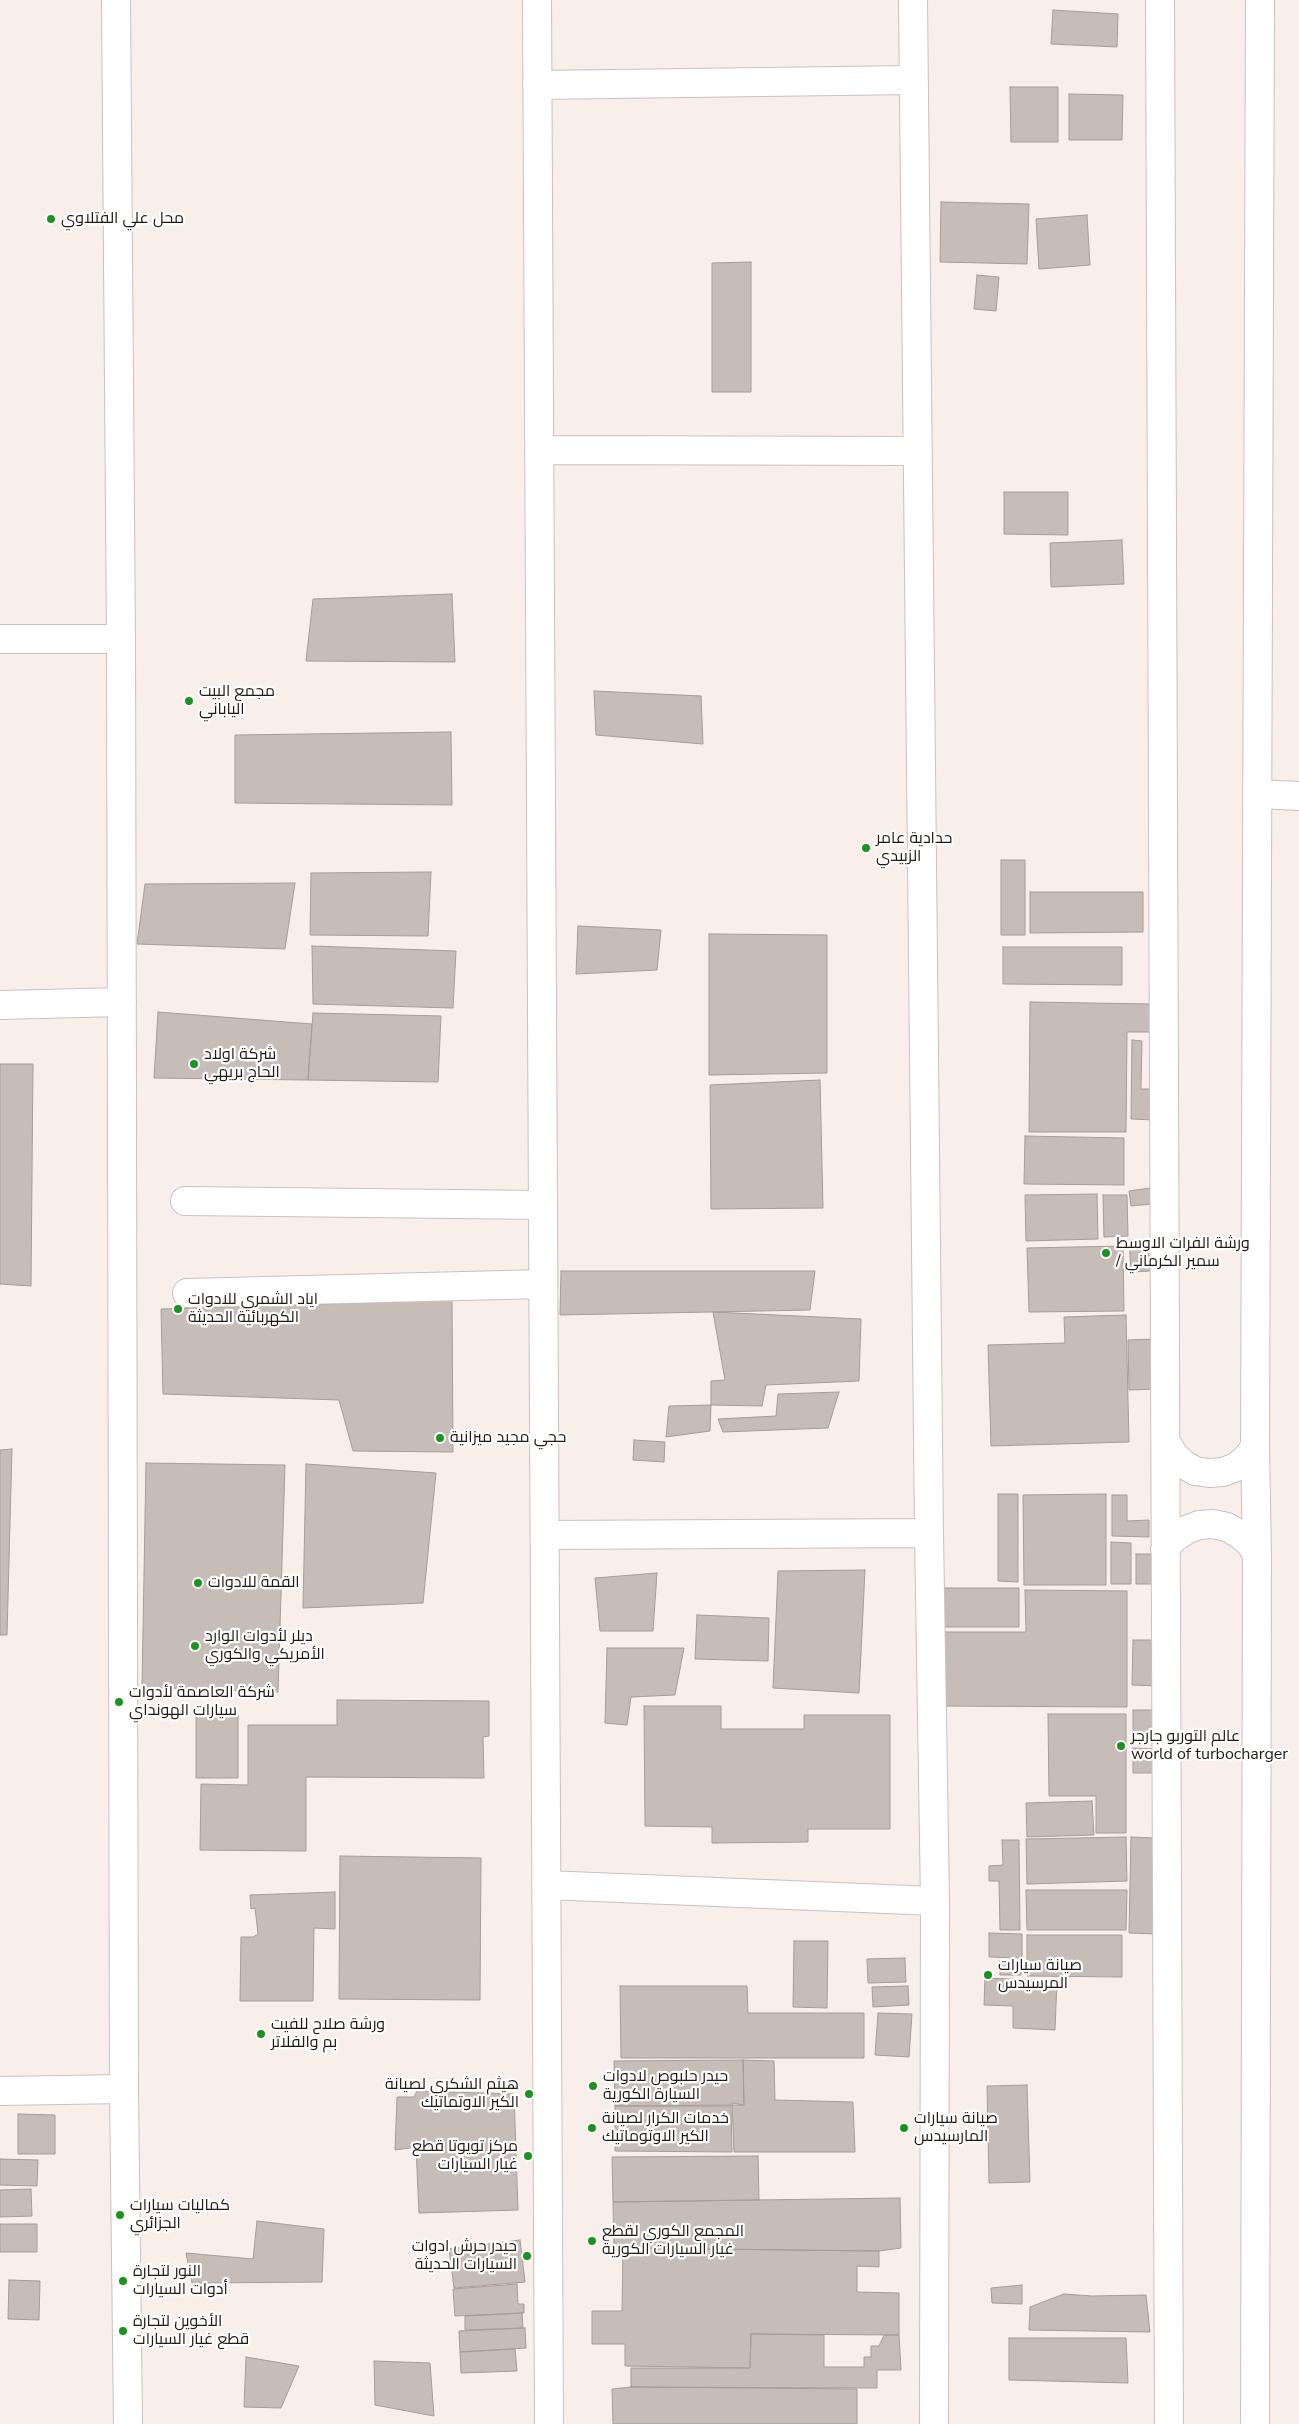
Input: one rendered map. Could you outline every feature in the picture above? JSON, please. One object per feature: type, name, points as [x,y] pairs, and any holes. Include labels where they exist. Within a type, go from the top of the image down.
[{"type":"street","points":[[116,0],[121,639],[124,2089],[128,2424]]},
{"type":"street","points":[[537,0],[549,2424]]},
{"type":"street","points":[[913,0],[929,1533],[935,1900],[934,2424]]},
{"type":"street","points":[[1160,0],[1169,2424]]},
{"type":"street","points":[[1255,2424],[1257,1555],[1255,1446],[1260,0]]},
{"type":"street","points":[[537,85],[913,80]]},
{"type":"street","points":[[539,450],[918,451]]},
{"type":"street","points":[[0,638],[121,639]]},
{"type":"street","points":[[1258,794],[1299,796]]},
{"type":"street","points":[[0,1005],[122,1002]]},
{"type":"street","points":[[185,1201],[543,1205]]},
{"type":"street","points":[[188,1292],[543,1284]]},
{"type":"street","points":[[1166,1442],[1173,1454],[1183,1464],[1195,1471],[1209,1473],[1223,1472],[1236,1467],[1247,1458],[1255,1446]]},
{"type":"street","points":[[1165,1549],[1174,1538],[1186,1530],[1199,1525],[1213,1524],[1227,1527],[1239,1534],[1257,1555]]},
{"type":"street","points":[[544,1535],[929,1533]]},
{"type":"street","points":[[546,1885],[935,1900]]},
{"type":"street","points":[[0,2091],[124,2089]]},
{"type":"building","points":[[1053,10],[1118,14],[1117,47],[1051,44]]},
{"type":"building","points":[[1010,87],[1058,87],[1058,142],[1011,142]]},
{"type":"building","points":[[1069,94],[1123,95],[1122,140],[1069,140]]},
{"type":"building","points":[[941,202],[1029,204],[1027,264],[940,262]]},
{"type":"building","points":[[1087,215],[1090,265],[1039,269],[1036,219]]},
{"type":"building","points":[[751,262],[751,392],[712,392],[712,263]]},
{"type":"building","points":[[977,275],[999,277],[996,311],[974,309]]},
{"type":"building","points":[[1004,492],[1068,492],[1068,535],[1004,534]]},
{"type":"building","points":[[1122,540],[1124,584],[1051,587],[1050,543]]},
{"type":"building","points":[[452,594],[455,662],[306,661],[313,599]]},
{"type":"building","points":[[594,691],[701,696],[703,744],[596,735]]},
{"type":"building","points":[[451,732],[452,805],[235,803],[235,735]]},
{"type":"building","points":[[1001,860],[1025,860],[1025,935],[1001,935]]},
{"type":"building","points":[[431,872],[428,936],[310,935],[311,873]]},
{"type":"building","points":[[295,883],[285,949],[137,944],[145,884]]},
{"type":"building","points":[[1030,892],[1143,892],[1143,932],[1030,933]]},
{"type":"building","points":[[578,926],[661,930],[657,970],[576,974]]},
{"type":"building","points":[[709,934],[827,935],[827,1073],[709,1075]]},
{"type":"building","points":[[312,946],[456,951],[453,1008],[313,1004]]},
{"type":"building","points":[[1003,947],[1122,947],[1122,985],[1003,984]]},
{"type":"building","points":[[1030,1002],[1152,1004],[1151,1032],[1127,1032],[1126,1132],[1029,1132]]},
{"type":"building","points":[[158,1012],[312,1024],[308,1080],[154,1078]]},
{"type":"building","points":[[313,1013],[441,1016],[438,1082],[308,1080]]},
{"type":"building","points":[[1132,1040],[1142,1041],[1141,1089],[1156,1089],[1155,1120],[1131,1119]]},
{"type":"building","points":[[0,1064],[33,1064],[31,1286],[0,1284]]},
{"type":"building","points":[[820,1080],[823,1208],[711,1209],[710,1085]]},
{"type":"building","points":[[1025,1136],[1124,1138],[1124,1185],[1024,1184]]},
{"type":"building","points":[[1150,1188],[1152,1204],[1131,1206],[1129,1191]]},
{"type":"building","points":[[1097,1194],[1098,1239],[1026,1241],[1025,1195]]},
{"type":"building","points":[[1103,1195],[1127,1195],[1128,1236],[1104,1237]]},
{"type":"building","points":[[1148,1239],[1150,1271],[1131,1272],[1129,1240]]},
{"type":"building","points":[[1123,1246],[1124,1311],[1029,1312],[1027,1248]]},
{"type":"building","points":[[561,1271],[815,1271],[810,1310],[560,1315]]},
{"type":"building","points":[[452,1300],[453,1452],[353,1451],[339,1400],[163,1394],[161,1309]]},
{"type":"building","points":[[713,1312],[861,1319],[859,1381],[766,1385],[762,1406],[711,1405],[711,1381],[725,1380]]},
{"type":"building","points":[[1126,1315],[1129,1442],[991,1446],[988,1345],[1065,1343],[1064,1317]]},
{"type":"building","points":[[1156,1339],[1157,1389],[1129,1390],[1128,1340]]},
{"type":"building","points":[[839,1392],[828,1428],[723,1432],[718,1419],[776,1416],[778,1394]]},
{"type":"building","points":[[711,1405],[710,1431],[666,1437],[669,1406]]},
{"type":"building","points":[[634,1440],[665,1442],[664,1462],[633,1460]]},
{"type":"building","points":[[12,1449],[7,1635],[0,1635],[0,1450]]},
{"type":"building","points":[[146,1463],[285,1465],[278,1692],[142,1687]]},
{"type":"building","points":[[306,1464],[436,1473],[423,1603],[303,1608]]},
{"type":"building","points":[[998,1494],[1018,1494],[1018,1582],[998,1581]]},
{"type":"building","points":[[1106,1494],[1106,1585],[1024,1585],[1023,1495]]},
{"type":"building","points":[[1112,1495],[1127,1495],[1127,1521],[1149,1520],[1149,1537],[1112,1536]]},
{"type":"building","points":[[1111,1542],[1131,1543],[1131,1584],[1111,1584]]},
{"type":"building","points":[[1136,1554],[1159,1554],[1159,1584],[1136,1584]]},
{"type":"building","points":[[865,1570],[859,1693],[773,1688],[778,1571]]},
{"type":"building","points":[[657,1573],[653,1631],[600,1631],[595,1578]]},
{"type":"building","points":[[941,1588],[1019,1588],[1019,1627],[941,1627]]},
{"type":"building","points":[[1025,1590],[1127,1591],[1127,1707],[941,1706],[942,1632],[1026,1632]]},
{"type":"building","points":[[697,1615],[769,1618],[768,1661],[695,1659]]},
{"type":"building","points":[[1133,1640],[1161,1640],[1161,1686],[1132,1685]]},
{"type":"building","points":[[607,1648],[684,1648],[675,1695],[631,1697],[627,1725],[605,1723]]},
{"type":"building","points":[[337,1700],[489,1701],[489,1736],[483,1737],[484,1778],[306,1777],[306,1851],[200,1850],[201,1784],[248,1785],[248,1725],[337,1725]]},
{"type":"building","points":[[644,1706],[721,1706],[721,1729],[804,1729],[804,1715],[890,1715],[890,1829],[808,1829],[808,1842],[712,1843],[712,1827],[645,1826]]},
{"type":"building","points":[[1133,1710],[1162,1710],[1161,1732],[1133,1732]]},
{"type":"building","points":[[1048,1714],[1126,1714],[1126,1833],[1096,1833],[1096,1796],[1049,1796]]},
{"type":"building","points":[[196,1715],[238,1715],[238,1778],[196,1778]]},
{"type":"building","points":[[1133,1748],[1159,1749],[1159,1773],[1133,1773]]},
{"type":"building","points":[[1092,1801],[1094,1835],[1027,1837],[1026,1803]]},
{"type":"building","points":[[1126,1837],[1127,1881],[1027,1884],[1026,1839]]},
{"type":"building","points":[[1131,1837],[1154,1838],[1153,1882],[1161,1882],[1160,1934],[1129,1933]]},
{"type":"building","points":[[1002,1840],[1019,1840],[1020,1930],[1000,1930],[999,1881],[989,1881],[989,1866],[1003,1865]]},
{"type":"building","points":[[340,1856],[481,1858],[480,2000],[339,1999]]},
{"type":"building","points":[[1026,1890],[1127,1890],[1126,1930],[1027,1930]]},
{"type":"building","points":[[335,1892],[335,1929],[314,1928],[313,2001],[240,2001],[241,1937],[253,1937],[258,1934],[255,1908],[251,1909],[250,1895]]},
{"type":"building","points":[[989,1933],[1022,1934],[1022,1958],[989,1957]]},
{"type":"building","points":[[1027,1935],[1122,1935],[1122,1977],[1027,1976]]},
{"type":"building","points":[[794,1941],[828,1941],[827,2008],[793,2007]]},
{"type":"building","points":[[905,1958],[906,1982],[868,1983],[867,1959]]},
{"type":"building","points":[[1000,1961],[1021,1962],[1021,1975],[1000,1975]]},
{"type":"building","points":[[985,1978],[1057,1981],[1055,2030],[1013,2028],[1013,2006],[984,2005]]},
{"type":"building","points":[[620,1986],[747,1986],[748,2013],[864,2013],[864,2058],[621,2058]]},
{"type":"building","points":[[908,1986],[909,2005],[873,2007],[872,1987]]},
{"type":"building","points":[[878,2013],[912,2014],[909,2057],[875,2055]]},
{"type":"building","points":[[743,2060],[774,2061],[775,2100],[853,2102],[855,2152],[734,2152],[732,2103],[744,2105]]},
{"type":"building","points":[[743,2060],[744,2105],[615,2106],[614,2061]]},
{"type":"building","points":[[1027,2085],[1030,2182],[989,2183],[987,2086]]},
{"type":"building","points":[[417,2091],[514,2094],[518,2210],[419,2213],[416,2147],[395,2150],[397,2097],[414,2097]]},
{"type":"building","points":[[615,2106],[731,2106],[732,2152],[615,2151]]},
{"type":"building","points":[[18,2114],[55,2115],[55,2154],[18,2154]]},
{"type":"building","points":[[758,2156],[759,2200],[613,2202],[612,2157]]},
{"type":"building","points":[[0,2159],[38,2160],[37,2186],[0,2185]]},
{"type":"building","points":[[31,2189],[32,2216],[0,2217],[0,2190]]},
{"type":"building","points":[[900,2198],[901,2248],[879,2251],[623,2248],[614,2252],[613,2202]]},
{"type":"building","points":[[257,2221],[324,2229],[322,2282],[192,2283],[186,2253],[253,2259]]},
{"type":"building","points":[[0,2224],[37,2224],[37,2252],[0,2252]]},
{"type":"building","points":[[520,2240],[525,2282],[454,2288],[449,2249]]},
{"type":"building","points":[[623,2248],[879,2251],[879,2267],[857,2266],[857,2292],[899,2293],[899,2335],[751,2334],[750,2368],[625,2366],[625,2344],[592,2344],[592,2311],[622,2311]]},
{"type":"building","points":[[9,2280],[40,2281],[39,2320],[8,2319]]},
{"type":"building","points":[[517,2284],[518,2304],[524,2304],[524,2313],[455,2316],[453,2289]]},
{"type":"building","points":[[1022,2285],[1022,2304],[992,2303],[991,2288]]},
{"type":"building","points":[[1064,2294],[1092,2296],[1146,2295],[1150,2332],[1029,2330],[1030,2307]]},
{"type":"building","points":[[522,2313],[523,2328],[465,2330],[465,2316]]},
{"type":"building","points":[[525,2328],[526,2348],[460,2352],[459,2331]]},
{"type":"building","points":[[751,2334],[824,2335],[824,2367],[864,2367],[864,2357],[871,2357],[871,2346],[879,2346],[884,2335],[899,2335],[901,2370],[877,2370],[877,2388],[631,2387],[631,2368],[750,2368]]},
{"type":"building","points":[[1009,2338],[1126,2338],[1128,2383],[1009,2380]]},
{"type":"building","points":[[515,2349],[517,2371],[461,2373],[460,2352]]},
{"type":"building","points":[[246,2357],[299,2366],[281,2408],[244,2407]]},
{"type":"building","points":[[374,2361],[430,2363],[434,2416],[375,2405]]},
{"type":"building","points":[[631,2387],[857,2389],[857,2424],[613,2424],[612,2389]]},
{"type":"place","name":"محل علي الفتلاوي","points":[[51,219]]},
{"type":"place","name":"مجمع البيت الياباني","points":[[189,701]]},
{"type":"place","name":"حدادية عامر الزبيدي","points":[[866,848]]},
{"type":"place","name":"شركة اولاد الحاج بريهي","points":[[194,1064]]},
{"type":"place","name":"ورشة الفرات الاوسط / سمير الكرماني","points":[[1106,1253]]},
{"type":"place","name":"اياد الشمري للادوات الكهربائية الحديثة","points":[[178,1309]]},
{"type":"place","name":"حجي مجيد ميزانية","points":[[440,1438]]},
{"type":"place","name":"القمة للادوات","points":[[198,1583]]},
{"type":"place","name":"ديلر لأدوات الوارد الأمريكي والكوري","points":[[195,1646]]},
{"type":"place","name":"شركة العاصمة لأدوات سيارات الهونداي","points":[[119,1702]]},
{"type":"place","name":"عالم التوربو جارجر world of turbocharger","points":[[1121,1746]]},
{"type":"place","name":"صيانة سيارات المرسيدس","points":[[988,1975]]},
{"type":"place","name":"ورشة صلاح للفيت بم والفلاتر","points":[[261,2034]]},
{"type":"place","name":"حيدر حلبوص لادوات السيارة الكورية","points":[[593,2086]]},
{"type":"place","name":"هيثم الشكري لصيانة الكير الاوتماتيك","points":[[529,2094]]},
{"type":"place","name":"خدمات الكرار لصيانة الكير الاوتوماتيك","points":[[592,2128]]},
{"type":"place","name":"صيانة سيارات المارسيدس","points":[[904,2128]]},
{"type":"place","name":"مركز تويوتا قطع غيار السيارات","points":[[528,2156]]},
{"type":"place","name":"كماليات سيارات الجزائري","points":[[120,2215]]},
{"type":"place","name":"المجمع الكوري لقطع غيار السيارات الكورية","points":[[592,2241]]},
{"type":"place","name":"حيدر حرش ادوات السيارات الحديثة","points":[[527,2256]]},
{"type":"place","name":"النور لتجارة أدوات السيارات","points":[[123,2281]]},
{"type":"place","name":"الأخوين لتجارة قطع غيار السيارات","points":[[123,2331]]}]
